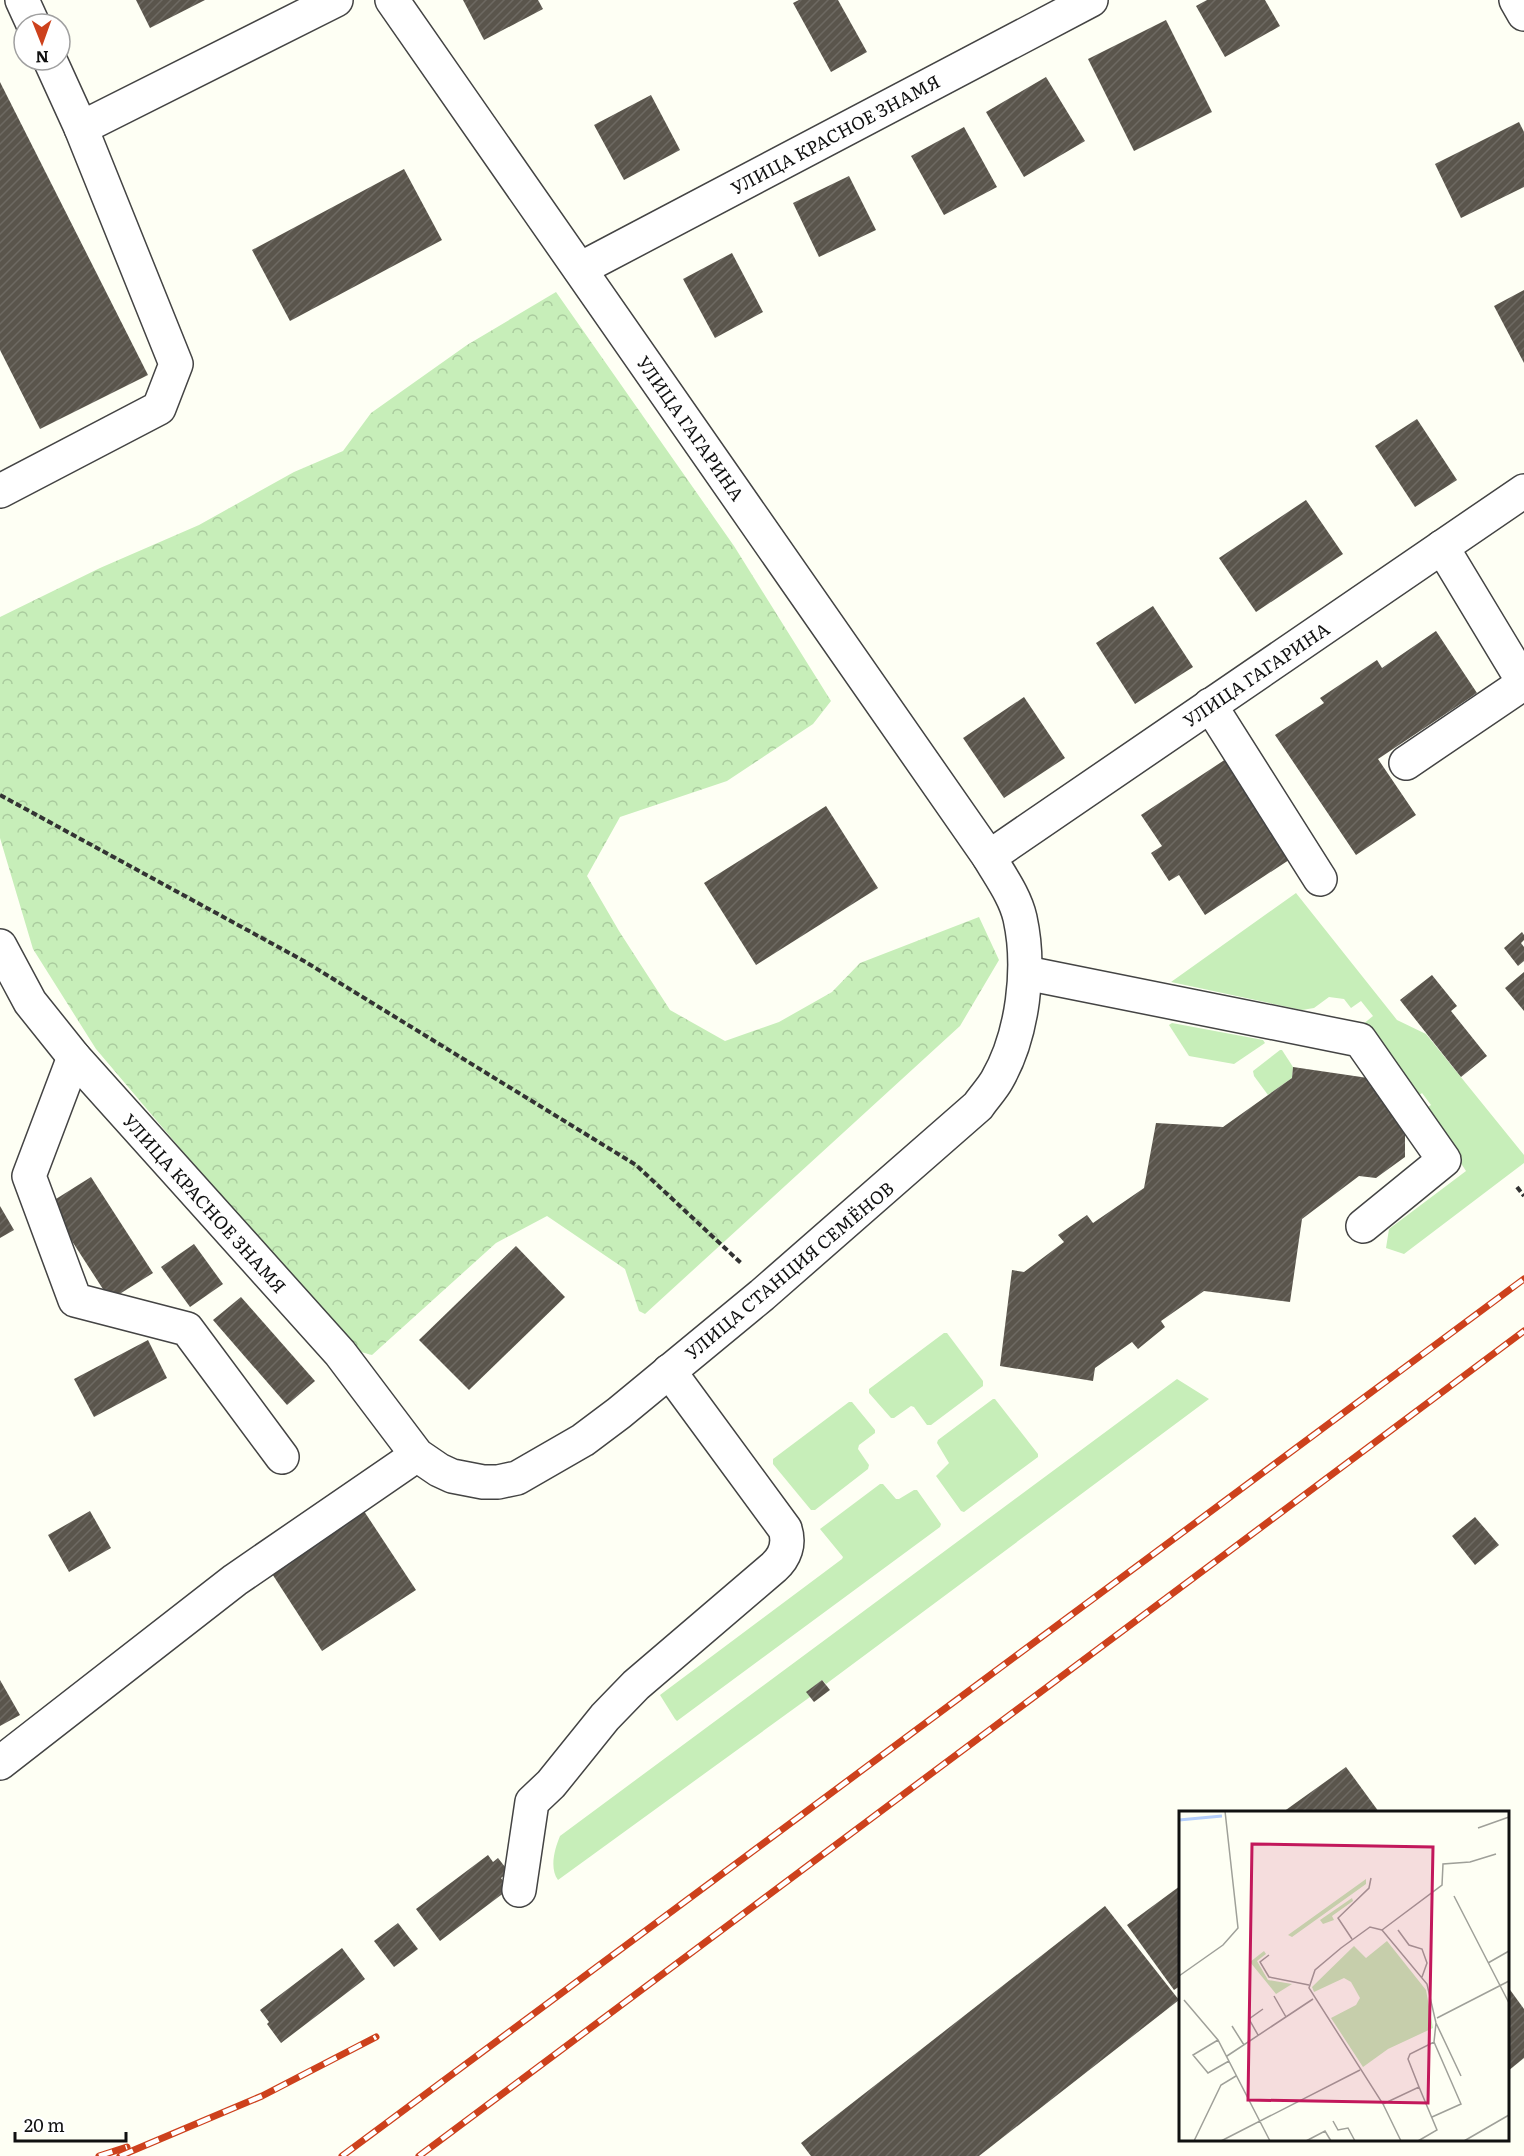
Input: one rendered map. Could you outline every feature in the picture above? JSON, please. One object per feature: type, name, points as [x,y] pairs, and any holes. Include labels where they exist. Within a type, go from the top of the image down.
[{"type":"street","points":[[81,128],[336,0]]},
{"type":"street","name":"УЛИЦА ГАГАРИНА","points":[[392,0],[988,857],[1012,897],[1020,917]]},
{"type":"street","name":"УЛИЦА КРАСНОЕ ЗНАМЯ","points":[[580,269],[1090,0]]},
{"type":"street","points":[[1516,0],[1524,14]]},
{"type":"street","points":[[0,491],[159,408],[176,364],[81,128],[55,72]]},
{"type":"street","name":"УЛИЦА ГАГАРИНА","points":[[988,857],[1524,491]]},
{"type":"street","points":[[1406,763],[1524,683],[1442,547]]},
{"type":"street","points":[[1210,705],[1320,879]]},
{"type":"street","name":"УЛИЦА СТАНЦИЯ СЕМЁНОВ","points":[[417,1455],[439,1470],[466,1479],[498,1482],[516,1478],[583,1440],[768,1289],[978,1106],[997,1080],[1012,1048],[1026,973],[1020,917]]},
{"type":"street","name":"УЛИЦА КРАСНОЕ ЗНАМЯ","points":[[0,946],[30,1002],[74,1057],[340,1353],[417,1455]]},
{"type":"street","points":[[1026,973],[1360,1040],[1444,1161],[1363,1226]]},
{"type":"street","points":[[74,1057],[29,1176],[75,1300],[187,1329],[282,1457]]},
{"type":"street","points":[[519,1890],[532,1803],[552,1784],[605,1718],[636,1685],[774,1568],[786,1551],[785,1529],[669,1371]]},
{"type":"street","points":[[0,1763],[235,1580],[417,1455]]},
{"type":"path","points":[[0,795],[304,961],[636,1165],[768,1289]]},
{"type":"path","points":[[1517,1186],[1524,1196]]},
{"type":"green space","points":[[556,292],[734,546],[831,701],[813,724],[727,781],[620,817],[587,876],[670,1010],[725,1041],[779,1022],[832,992],[860,963],[979,917],[999,960],[960,1026],[645,1314],[639,1311],[625,1269],[547,1216],[496,1243],[372,1355],[350,1349],[96,1049],[33,949],[0,838],[0,617],[100,568],[199,525],[294,472],[343,451],[371,413],[467,345]]},
{"type":"green space","points":[[1296,893],[1397,1020],[1426,1034],[1524,1155],[1524,1163],[1404,1254],[1386,1248],[1389,1229],[1466,1171],[1425,1109],[1431,1105],[1422,1093],[1416,1098],[1362,1025],[1373,1016],[1361,1001],[1351,1008],[1344,999],[1329,997],[1314,1008],[1302,1010],[1171,982]]},
{"type":"green space","points":[[1172,1023],[1263,1040],[1265,1043],[1234,1064],[1189,1056],[1169,1025]]},
{"type":"green space","points":[[1280,1050],[1293,1067],[1292,1078],[1268,1095],[1254,1076],[1253,1071]]},
{"type":"green space","points":[[947,1333],[983,1381],[983,1386],[931,1425],[927,1425],[911,1406],[891,1418],[869,1393],[869,1389]]},
{"type":"green space","points":[[1177,1379],[1209,1399],[826,1684],[822,1680],[807,1692],[810,1697],[558,1880],[553,1864],[560,1836]]},
{"type":"green space","points":[[993,1399],[1038,1454],[1038,1457],[964,1512],[936,1476],[949,1463],[937,1443]]},
{"type":"green space","points":[[852,1402],[875,1430],[875,1433],[859,1445],[858,1449],[869,1465],[868,1469],[815,1510],[811,1510],[773,1464],[773,1459]]},
{"type":"green space","points":[[883,1484],[896,1499],[917,1490],[941,1524],[940,1527],[677,1721],[660,1695],[842,1559],[843,1557],[820,1529]]},
{"type":"building","points":[[136,0],[205,0],[150,28]]},
{"type":"building","points":[[463,0],[538,0],[543,9],[484,40]]},
{"type":"building","points":[[799,0],[838,0],[867,52],[831,72],[793,3]]},
{"type":"building","points":[[1207,0],[1265,0],[1280,26],[1225,57],[1196,6]]},
{"type":"building","points":[[1166,20],[1212,112],[1134,151],[1088,59]]},
{"type":"building","points":[[1046,77],[1085,141],[1024,177],[986,112]]},
{"type":"building","points":[[0,82],[148,375],[40,429],[0,350]]},
{"type":"building","points":[[651,95],[680,150],[624,180],[594,125]]},
{"type":"building","points":[[1519,122],[1524,132],[1524,187],[1461,218],[1435,164]]},
{"type":"building","points":[[964,127],[997,187],[944,215],[911,156]]},
{"type":"building","points":[[404,169],[442,240],[290,321],[252,250]]},
{"type":"building","points":[[849,176],[876,230],[819,257],[793,203]]},
{"type":"building","points":[[732,253],[763,312],[715,338],[683,279]]},
{"type":"building","points":[[1524,290],[1524,363],[1494,306]]},
{"type":"building","points":[[1417,419],[1457,480],[1415,507],[1375,446]]},
{"type":"building","points":[[1306,500],[1343,554],[1256,612],[1219,558]]},
{"type":"building","points":[[1153,606],[1193,667],[1135,704],[1096,643]]},
{"type":"building","points":[[1436,631],[1477,693],[1378,759],[1416,815],[1356,855],[1275,735],[1324,703],[1320,698],[1377,660],[1382,668]]},
{"type":"building","points":[[1024,697],[1065,758],[1004,798],[963,738]]},
{"type":"building","points":[[1226,759],[1292,858],[1205,915],[1179,875],[1169,881],[1151,853],[1162,846],[1141,815]]},
{"type":"building","points":[[826,806],[878,888],[756,965],[704,883]]},
{"type":"building","points":[[1522,932],[1524,961],[1518,966],[1504,948]]},
{"type":"building","points":[[1524,972],[1524,1011],[1505,988]]},
{"type":"building","points":[[1432,975],[1457,1006],[1451,1011],[1487,1056],[1461,1077],[1400,1000]]},
{"type":"building","points":[[1293,1067],[1368,1078],[1405,1126],[1405,1157],[1376,1178],[1359,1176],[1302,1219],[1290,1302],[1204,1291],[1161,1321],[1165,1327],[1138,1349],[1132,1342],[1095,1368],[1093,1381],[1000,1366],[1012,1270],[1024,1272],[1064,1242],[1058,1235],[1087,1215],[1093,1223],[1144,1188],[1156,1123],[1223,1127],[1292,1078]]},
{"type":"building","points":[[91,1177],[153,1273],[110,1300],[48,1204]]},
{"type":"building","points":[[0,1206],[14,1230],[0,1238]]},
{"type":"building","points":[[194,1244],[223,1284],[190,1307],[161,1267]]},
{"type":"building","points":[[516,1246],[565,1297],[469,1390],[419,1340]]},
{"type":"building","points":[[241,1297],[315,1381],[287,1405],[213,1320]]},
{"type":"building","points":[[148,1340],[167,1378],[94,1417],[74,1379]]},
{"type":"building","points":[[360,1505],[416,1590],[322,1651],[267,1566]]},
{"type":"building","points":[[90,1511],[111,1548],[69,1572],[48,1535]]},
{"type":"building","points":[[1475,1517],[1499,1545],[1475,1565],[1452,1536]]},
{"type":"building","points":[[0,1680],[20,1715],[0,1726]]},
{"type":"building","points":[[822,1680],[830,1690],[814,1702],[806,1692]]},
{"type":"building","points":[[1346,1767],[1378,1811],[1284,1811]]},
{"type":"building","points":[[488,1855],[493,1862],[498,1858],[509,1872],[501,1878],[509,1889],[440,1941],[416,1909]]},
{"type":"building","points":[[1179,1887],[1179,1987],[1174,1990],[1127,1925]]},
{"type":"building","points":[[1105,1906],[1179,2000],[979,2156],[811,2156],[801,2143]]},
{"type":"building","points":[[398,1923],[418,1949],[394,1967],[374,1941]]},
{"type":"building","points":[[342,1948],[365,1979],[281,2043],[260,2010]]},
{"type":"building","points":[[1509,1988],[1524,2009],[1524,2058],[1509,2070]]},
{"type":"railway","points":[[342,2156],[1524,1279]]},
{"type":"railway","points":[[419,2156],[1524,1331]]},
{"type":"railway","points":[[120,2156],[262,2096],[376,2037]]},
{"type":"railway","points":[[99,2156],[127,2147]]}]
